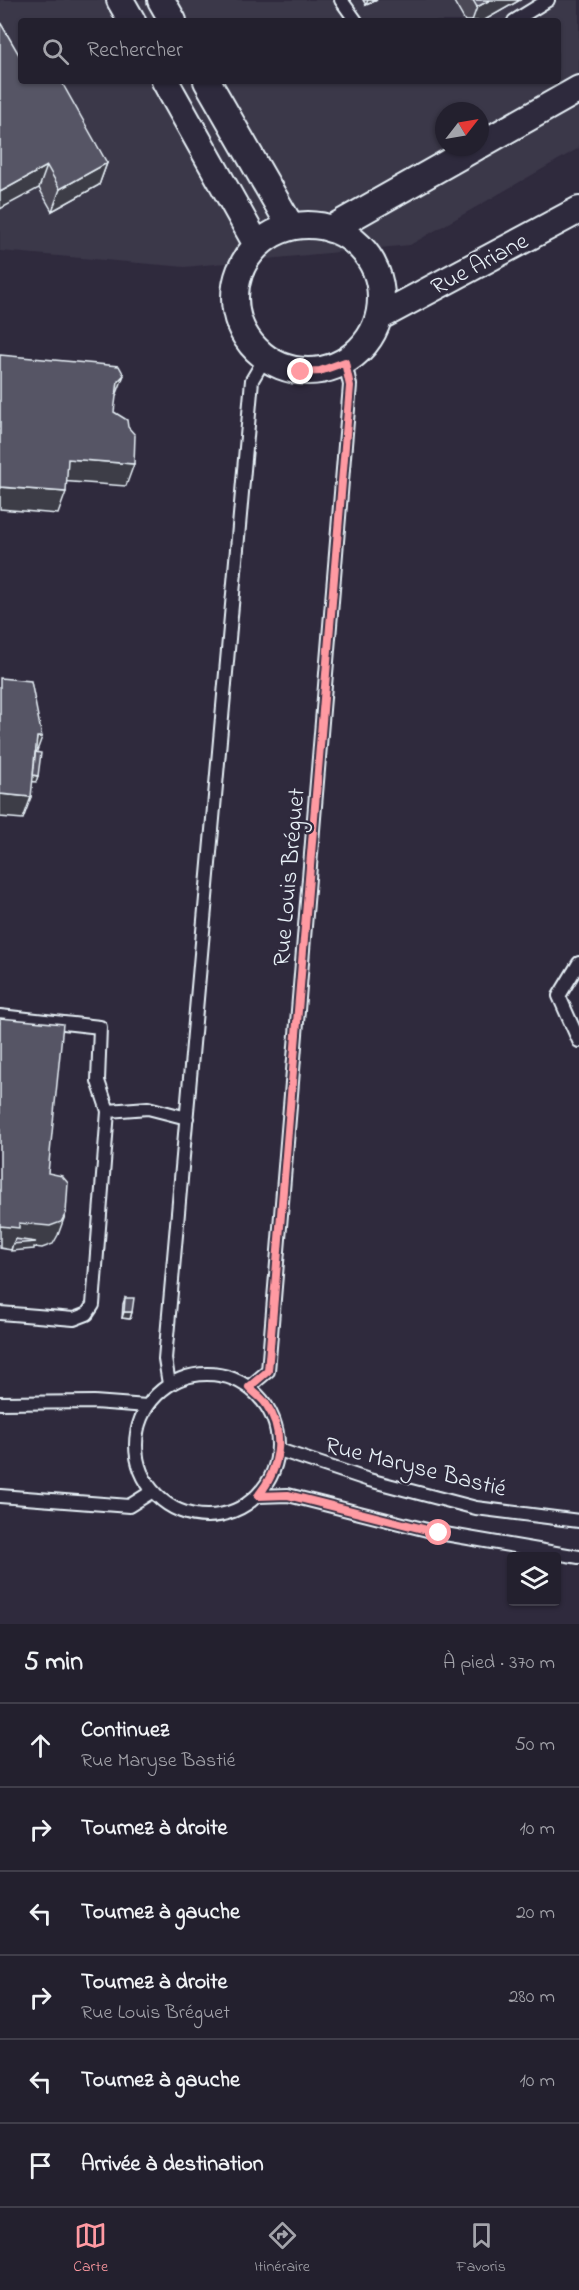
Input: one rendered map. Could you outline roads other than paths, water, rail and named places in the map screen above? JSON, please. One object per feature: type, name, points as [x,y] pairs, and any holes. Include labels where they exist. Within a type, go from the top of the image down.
[{"type":"street","points":[[120,0],[130,18]]},
{"type":"street","points":[[161,0],[171,18]]},
{"type":"street","points":[[167,84],[257,245]]},
{"type":"street","points":[[209,84],[291,227]]},
{"type":"street","points":[[489,140],[579,89]]},
{"type":"street","points":[[331,229],[460,156]]},
{"type":"street","name":"Rue Ariane","points":[[379,317],[579,210]]},
{"type":"street","points":[[311,225],[331,229],[351,239],[366,254],[377,273],[381,295],[379,317],[370,337],[357,353],[345,362],[320,371],[301,372],[282,367],[265,358],[250,343],[239,324],[235,303],[236,282],[244,262],[257,245],[273,234],[291,227],[311,225]]},
{"type":"lane","points":[[342,0],[354,18]]},
{"type":"lane","points":[[519,18],[548,0]]},
{"type":"lane","points":[[169,1384],[165,1359],[252,380],[265,358]]},
{"type":"lane","name":"Rue Louis Bréguet","points":[[249,1387],[268,1371],[350,386],[345,362]]},
{"type":"lane","points":[[579,963],[559,996],[579,1041]]},
{"type":"lane","points":[[0,1016],[100,1028],[98,1081],[108,1112],[93,1305],[87,1314],[74,1319],[0,1313]]},
{"type":"lane","points":[[108,1112],[148,1108],[187,1118]]},
{"type":"lane","points":[[210,1373],[230,1377],[249,1387],[266,1404],[276,1426],[279,1450],[268,1482],[258,1496],[242,1508],[224,1515],[204,1516],[185,1513],[167,1504],[153,1491],[141,1472],[136,1450],[138,1427],[147,1407],[169,1384],[188,1376],[210,1373]]},
{"type":"lane","points":[[0,1403],[94,1402],[147,1407]]},
{"type":"lane","name":"Rue Maryse Bastié","points":[[279,1450],[369,1480],[476,1508],[579,1521]]},
{"type":"lane","points":[[0,1496],[129,1506],[153,1491]]},
{"type":"lane","points":[[258,1496],[288,1495],[439,1533],[579,1557]]}]
